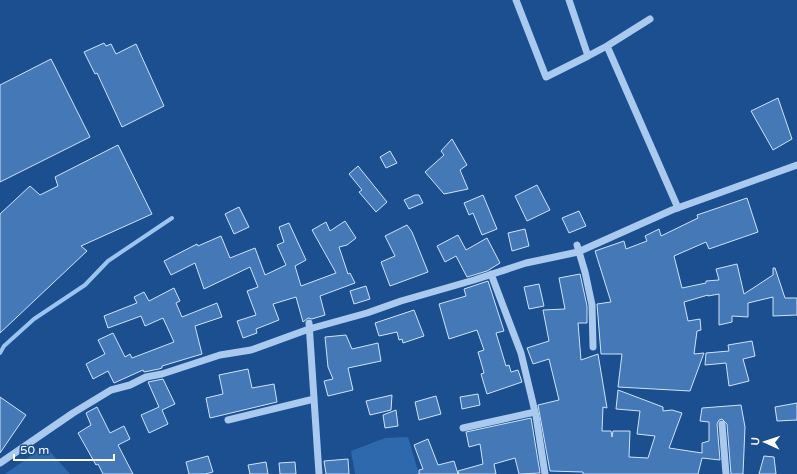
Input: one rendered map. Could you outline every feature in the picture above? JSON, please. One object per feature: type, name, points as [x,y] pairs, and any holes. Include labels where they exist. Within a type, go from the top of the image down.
[{"type":"street","points":[[516,0],[546,77],[607,46],[650,19]]},
{"type":"street","points":[[569,0],[588,56]]},
{"type":"street","points":[[607,46],[678,208]]},
{"type":"street","points":[[0,463],[73,413],[111,390],[130,385],[146,377],[162,374],[220,355],[251,350],[309,326],[367,313],[400,301],[577,248],[678,208],[797,164]]},
{"type":"street","points":[[577,248],[585,272],[592,305],[593,347]]},
{"type":"street","points":[[491,274],[521,353],[535,412],[545,474]]},
{"type":"street","points":[[309,326],[319,474]]},
{"type":"street","points":[[228,420],[314,399]]},
{"type":"street","points":[[462,428],[535,412]]},
{"type":"street","points":[[722,424],[726,474]]},
{"type":"shaded area","points":[[408,437],[419,474],[355,474],[351,451],[385,438]]},
{"type":"shaded area","points":[[45,446],[70,474],[5,474]]},
{"type":"building","points":[[104,43],[106,46],[111,44],[116,54],[136,44],[164,106],[122,127],[97,73],[95,74],[84,52]]},
{"type":"building","points":[[51,59],[90,137],[0,182],[0,85]]},
{"type":"building","points":[[778,98],[792,139],[773,150],[751,111]]},
{"type":"building","points":[[452,139],[467,165],[460,170],[468,189],[444,194],[425,172],[444,155],[441,151]]},
{"type":"building","points":[[118,145],[152,214],[81,246],[87,251],[0,333],[0,214],[30,186],[40,195],[58,186],[55,177]]},
{"type":"building","points":[[390,151],[397,163],[386,168],[380,157]]},
{"type":"building","points":[[358,166],[387,202],[376,212],[359,192],[362,190],[349,174]]},
{"type":"building","points":[[537,185],[550,210],[527,221],[515,196]]},
{"type":"building","points":[[415,195],[419,195],[423,203],[409,209],[404,200]]},
{"type":"building","points":[[483,195],[497,229],[482,235],[473,213],[469,215],[464,203]]},
{"type":"building","points":[[747,198],[758,232],[709,249],[706,242],[674,256],[682,288],[706,283],[706,281],[719,280],[716,269],[737,264],[744,294],[773,275],[773,268],[775,268],[785,298],[797,298],[797,315],[773,316],[773,297],[748,303],[748,317],[732,316],[732,322],[719,325],[719,294],[708,295],[684,302],[688,321],[700,319],[701,330],[697,331],[694,354],[704,353],[690,391],[618,387],[622,354],[601,354],[597,304],[611,302],[595,251],[624,241],[626,249],[647,241],[645,236],[659,229],[661,236],[698,218],[697,215]]},
{"type":"building","points":[[239,207],[249,227],[234,234],[225,214]]},
{"type":"building","points":[[579,211],[586,226],[569,233],[562,218]]},
{"type":"building","points":[[345,221],[356,238],[347,245],[339,247],[348,274],[350,273],[355,283],[320,296],[325,315],[312,319],[308,318],[303,322],[296,297],[273,304],[279,320],[256,329],[257,333],[243,338],[237,321],[256,315],[247,291],[258,287],[250,267],[204,289],[195,263],[171,275],[164,261],[197,244],[198,246],[221,236],[230,258],[255,248],[265,275],[286,265],[277,245],[284,242],[279,227],[289,223],[306,260],[295,266],[301,286],[336,273],[312,230],[326,222],[330,231]]},
{"type":"building","points":[[407,225],[412,232],[428,272],[390,286],[381,262],[395,256],[385,236]]},
{"type":"building","points":[[525,229],[529,246],[512,251],[508,233]]},
{"type":"building","points":[[458,235],[466,250],[487,238],[500,263],[487,271],[467,277],[456,256],[445,262],[437,246]]},
{"type":"building","points":[[580,274],[587,306],[587,323],[578,323],[581,360],[598,354],[607,408],[603,407],[602,431],[611,431],[612,437],[613,431],[630,431],[629,457],[648,458],[655,436],[637,434],[640,411],[616,409],[618,390],[663,407],[663,411],[672,410],[682,413],[669,448],[702,453],[702,443],[709,441],[709,422],[700,421],[702,408],[741,405],[745,427],[743,474],[731,474],[727,424],[722,419],[719,420],[717,424],[720,460],[702,458],[698,474],[583,474],[583,472],[550,471],[538,405],[559,400],[549,359],[533,364],[527,348],[549,341],[543,310],[565,309],[559,278]]},
{"type":"building","points":[[488,281],[504,331],[496,333],[506,366],[509,365],[511,372],[518,370],[522,382],[487,394],[481,374],[484,373],[478,352],[484,350],[477,330],[449,339],[439,304],[466,296],[464,289]]},
{"type":"building","points":[[539,284],[544,306],[529,309],[524,287]]},
{"type":"building","points":[[366,286],[370,299],[354,304],[350,291]]},
{"type":"building","points":[[174,288],[180,301],[176,303],[182,317],[217,303],[222,317],[195,326],[202,354],[162,366],[162,368],[159,369],[144,372],[143,370],[114,383],[108,371],[93,379],[86,364],[105,354],[98,340],[113,333],[125,357],[130,354],[132,358],[174,342],[163,318],[145,326],[141,316],[108,328],[104,316],[137,303],[134,297],[144,292],[149,301]]},
{"type":"building","points":[[414,310],[424,336],[403,343],[402,339],[399,340],[397,332],[379,336],[375,323]]},
{"type":"building","points":[[346,335],[352,349],[378,343],[381,361],[348,368],[353,390],[328,396],[324,381],[333,379],[328,367],[325,337]]},
{"type":"building","points":[[752,341],[755,356],[743,359],[749,381],[729,386],[726,363],[705,365],[706,353],[729,351],[728,345]]},
{"type":"building","points":[[248,369],[252,388],[274,384],[277,402],[210,418],[206,398],[223,394],[219,375]]},
{"type":"building","points":[[163,379],[175,404],[162,410],[168,424],[149,433],[141,415],[159,407],[148,382]]},
{"type":"building","points":[[478,394],[480,405],[462,409],[460,397]]},
{"type":"building","points":[[392,395],[391,410],[370,415],[366,401]]},
{"type":"building","points":[[436,396],[441,414],[419,420],[415,402]]},
{"type":"building","points":[[0,397],[26,415],[0,453]]},
{"type":"building","points":[[797,403],[797,420],[777,421],[775,407]]},
{"type":"building","points":[[97,407],[110,433],[124,426],[130,439],[118,445],[133,474],[103,474],[98,464],[96,465],[78,433],[91,425],[86,413]]},
{"type":"building","points":[[396,410],[398,426],[385,428],[383,415]]},
{"type":"building","points":[[531,418],[540,473],[519,474],[515,458],[494,464],[496,474],[459,474],[458,471],[483,464],[480,444],[469,447],[466,432]]},
{"type":"building","points":[[428,439],[438,465],[454,461],[458,474],[419,474],[419,470],[423,469],[414,445]]},
{"type":"building","points":[[208,456],[213,472],[205,474],[189,474],[186,462]]},
{"type":"building","points":[[764,456],[774,457],[776,474],[759,474]]},
{"type":"building","points":[[348,459],[349,474],[326,474],[324,461]]},
{"type":"building","points":[[266,462],[268,474],[250,474],[248,465]]},
{"type":"building","points":[[295,462],[296,474],[280,474],[279,463]]},
{"type":"waterway","points":[[0,353],[4,346],[34,319],[85,285],[108,261],[172,218]]}]
